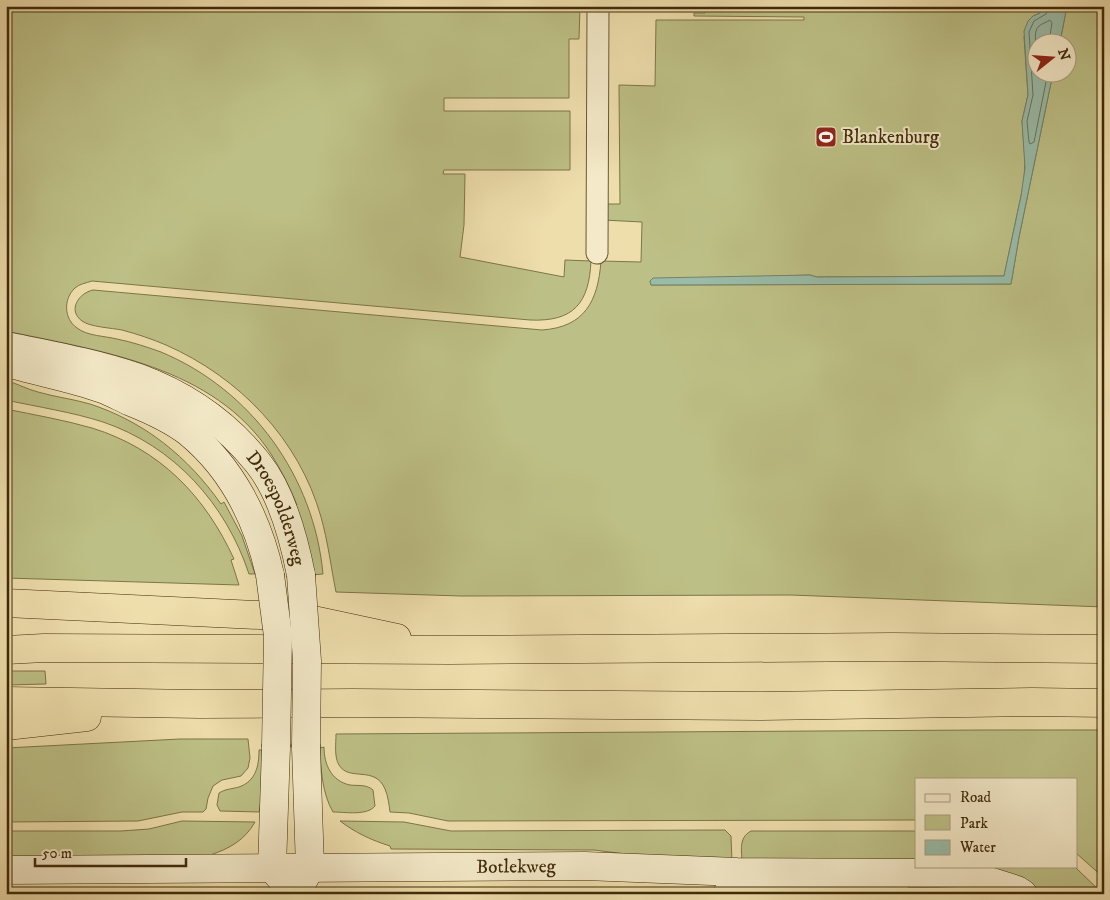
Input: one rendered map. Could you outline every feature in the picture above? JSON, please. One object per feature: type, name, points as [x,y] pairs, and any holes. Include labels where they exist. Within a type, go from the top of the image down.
[{"type":"highway","points":[[6,603],[299,617],[450,650]]},
{"type":"highway","points":[[6,650],[64,648],[450,650],[865,647],[1104,649]]},
{"type":"highway","points":[[6,701],[200,704],[353,703],[759,706],[1032,702],[1104,703]]},
{"type":"highway","points":[[6,726],[200,704]]},
{"type":"main road","name":"Droespolderweg","points":[[6,346],[78,361],[138,378],[168,390],[209,415],[233,436],[258,464],[277,494],[297,555],[301,575],[307,661],[306,747],[310,868],[295,894],[272,868],[278,636],[270,575],[264,547],[248,508],[233,483],[213,457],[188,432],[160,414],[104,390],[6,363]]},
{"type":"main road","name":"Botlekweg","points":[[6,870],[585,866],[734,888],[896,894]]},
{"type":"main road","name":"Botlekweg","points":[[734,888],[958,874],[989,881],[1017,890],[1023,894]]},
{"type":"street","points":[[597,253],[598,6]]},
{"type":"green space","points":[[6,6],[580,6],[579,39],[569,39],[569,98],[444,98],[444,111],[570,111],[570,170],[444,170],[443,174],[465,174],[464,225],[460,257],[564,277],[565,260],[591,261],[587,288],[576,307],[568,313],[558,318],[530,320],[92,281],[77,287],[68,298],[67,314],[73,324],[81,331],[145,346],[194,368],[223,389],[250,413],[273,441],[292,471],[307,504],[317,538],[323,574],[311,575],[292,507],[297,505],[275,460],[247,424],[219,400],[187,382],[152,367],[79,346],[6,331]]},
{"type":"green space","points":[[706,6],[1044,6],[1040,13],[1033,16],[1024,37],[1028,95],[1022,121],[1025,158],[1024,182],[1004,276],[817,277],[810,275],[650,281],[651,285],[1011,284],[1051,82],[1078,82],[1078,32],[1062,32],[1067,6],[1104,6],[1104,607],[791,595],[461,596],[336,592],[328,545],[311,489],[298,462],[282,437],[263,414],[218,374],[193,358],[166,345],[122,330],[90,325],[82,321],[75,312],[79,298],[93,290],[542,330],[569,324],[579,317],[592,300],[597,288],[601,261],[641,262],[642,222],[603,220],[603,204],[620,204],[619,85],[655,86],[656,20],[804,20],[804,17],[694,16],[694,13],[705,13]]},
{"type":"green space","points":[[6,380],[34,391],[90,404],[129,421],[164,443],[180,456],[221,504],[224,502],[242,536],[255,574],[249,574],[239,548],[211,501],[174,462],[153,446],[103,422],[67,412],[6,400]]},
{"type":"green space","points":[[6,409],[92,428],[139,448],[159,462],[178,478],[209,515],[234,559],[231,560],[239,585],[6,578]]},
{"type":"green space","points":[[6,671],[45,671],[46,684],[6,685]]},
{"type":"green space","points":[[1104,730],[1104,878],[1078,855],[1078,778],[915,778],[915,820],[448,821],[409,813],[390,812],[387,794],[381,782],[369,775],[349,773],[339,765],[336,758],[336,734]]},
{"type":"green space","points":[[180,739],[248,739],[250,758],[248,768],[241,776],[222,780],[213,786],[206,809],[203,812],[182,812],[138,821],[6,822],[6,748]]},
{"type":"green space","points":[[324,747],[325,760],[333,776],[343,783],[365,786],[373,790],[375,806],[367,811],[356,813],[333,812],[326,797],[323,781],[320,748]]},
{"type":"green space","points":[[259,750],[262,750],[261,803],[259,812],[220,811],[217,805],[219,793],[239,787],[253,777],[257,767]]},
{"type":"green space","points":[[182,821],[255,822],[236,843],[210,855],[6,862],[6,831],[121,831],[149,829]]},
{"type":"green space","points":[[340,821],[404,822],[451,831],[725,830],[731,836],[732,863],[697,863],[594,850],[391,849],[390,846],[364,836]]},
{"type":"green space","points":[[751,831],[915,831],[915,863],[742,864],[742,841]]},
{"type":"green space","points":[[971,868],[1076,868],[1103,894],[1037,894]]},
{"type":"water","points":[[1044,6],[1067,6],[1062,32],[1028,32],[1028,82],[1051,82],[1011,284],[651,285],[650,281],[653,278],[810,275],[817,277],[1004,276],[1025,168],[1022,121],[1028,95],[1024,31],[1028,21],[1040,13]]},
{"type":"place","name":"Blankenburg","points":[[826,137]]}]
